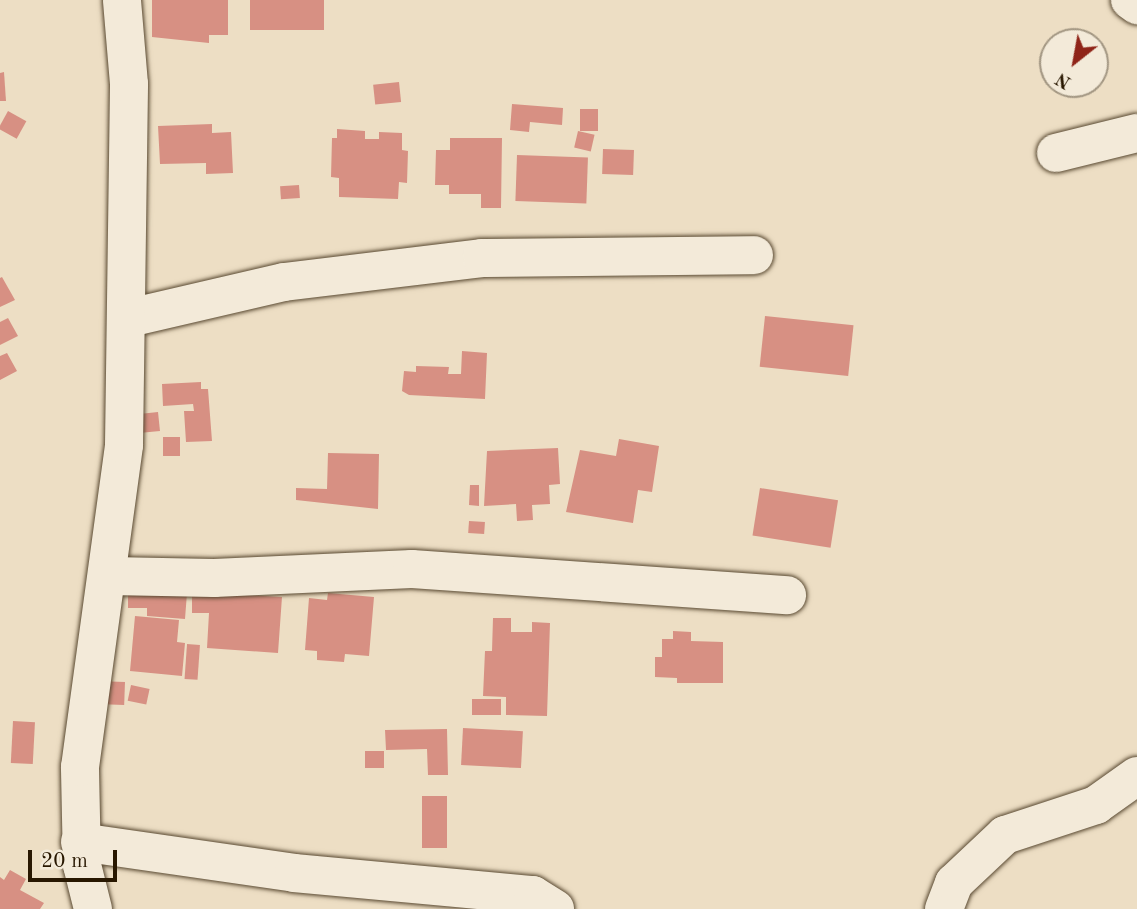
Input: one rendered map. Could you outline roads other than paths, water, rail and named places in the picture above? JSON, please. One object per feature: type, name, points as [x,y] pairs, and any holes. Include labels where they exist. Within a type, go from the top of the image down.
[{"type":"street","points":[[93,909],[80,842],[80,767],[110,576],[124,445],[129,318],[129,84],[122,0]]},
{"type":"street","points":[[1130,0],[1137,5]]},
{"type":"street","points":[[1056,153],[1137,133]]},
{"type":"street","points":[[129,318],[284,282],[482,258],[754,255]]},
{"type":"street","points":[[110,576],[214,578],[412,569],[787,595]]},
{"type":"street","points":[[958,900],[1005,835],[1096,805],[1137,776]]},
{"type":"street","points":[[80,842],[294,873],[533,895],[555,909]]}]
